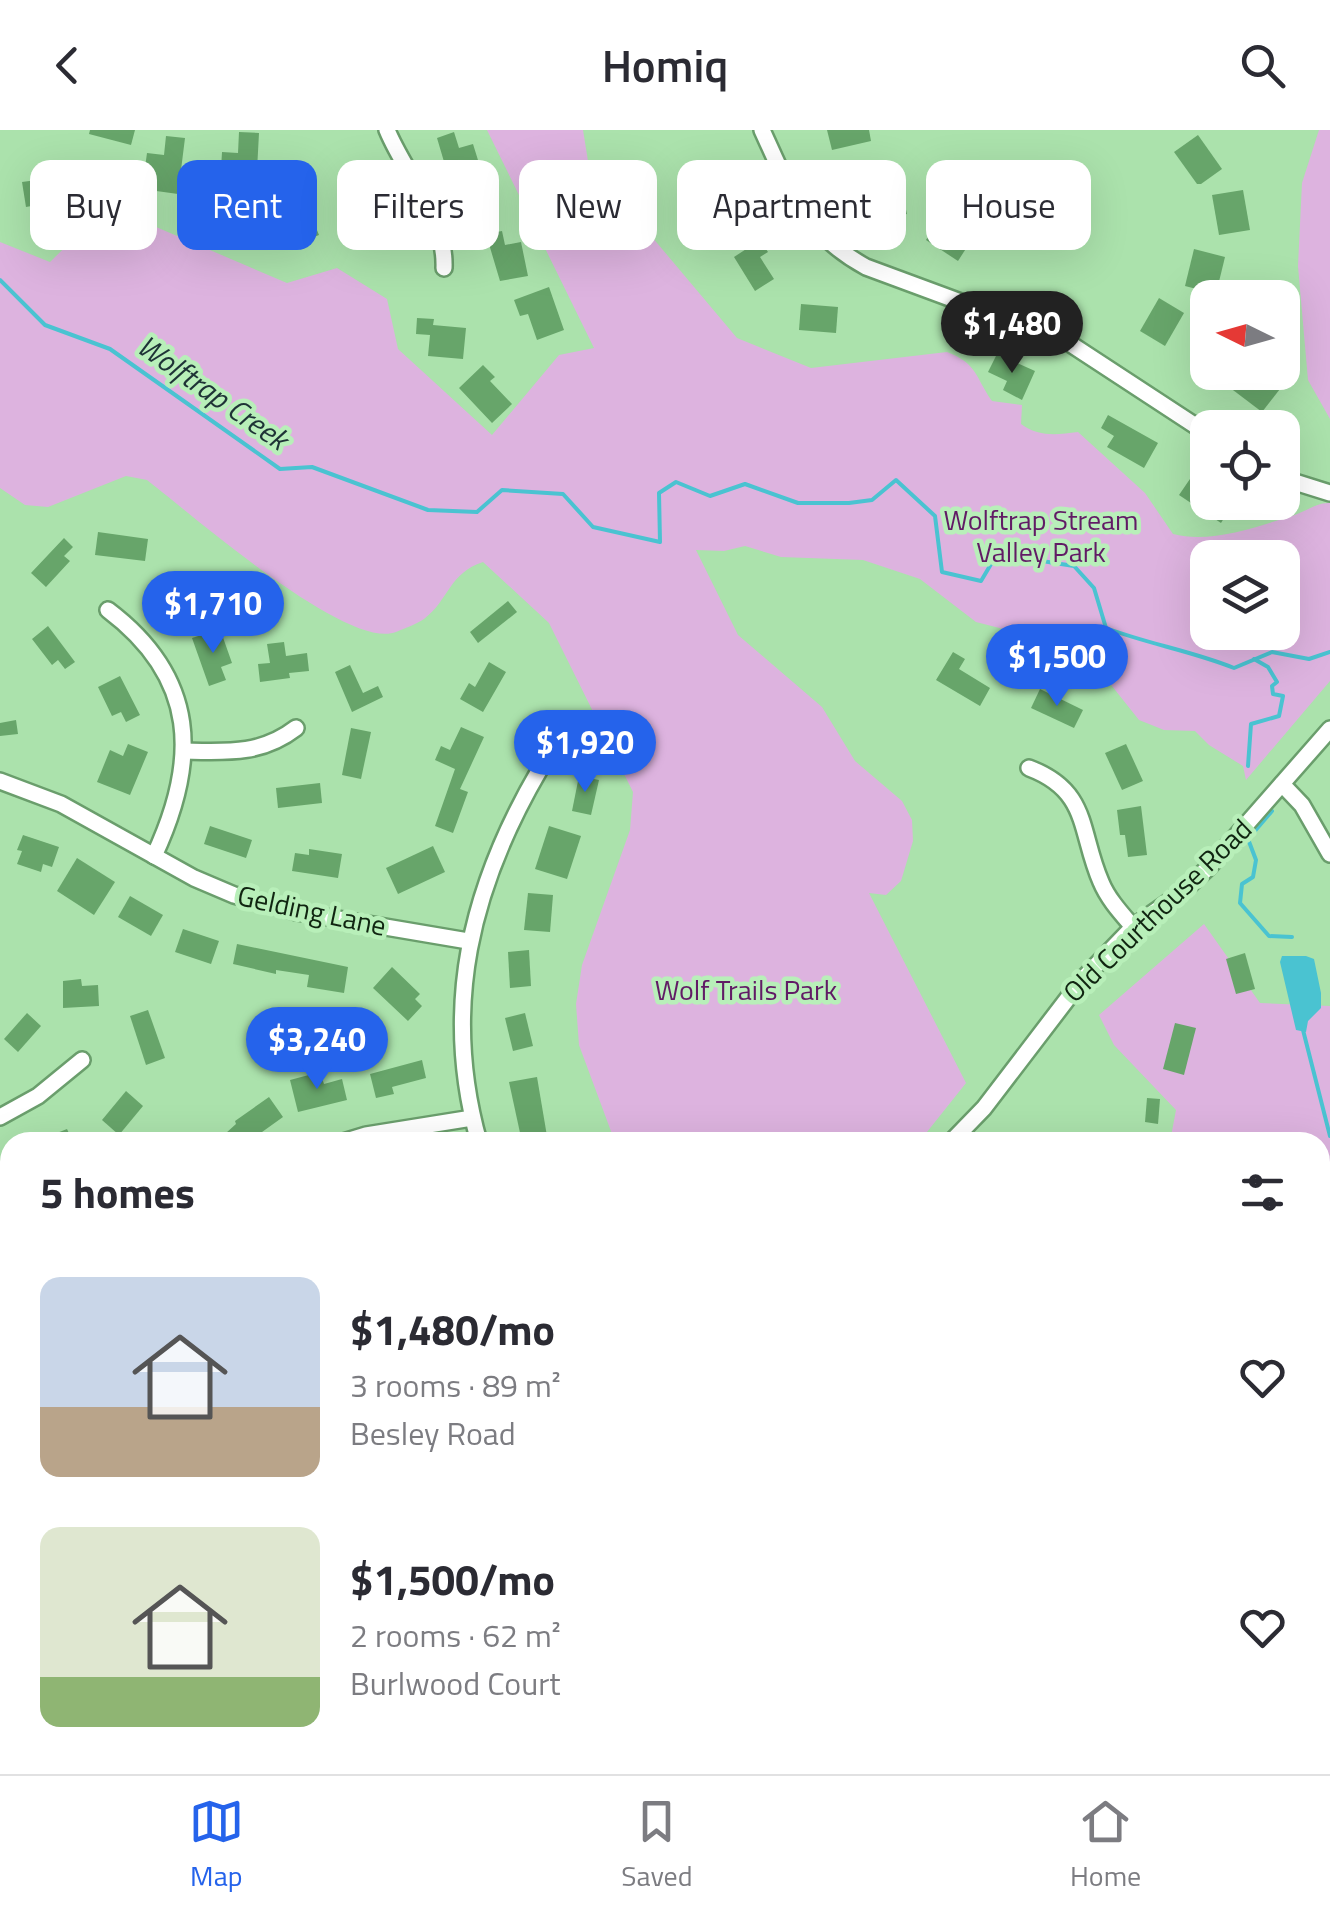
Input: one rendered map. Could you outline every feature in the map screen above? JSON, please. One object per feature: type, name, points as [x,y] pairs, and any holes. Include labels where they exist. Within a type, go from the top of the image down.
[{"type":"street","points":[[388,130],[437,223],[445,252],[444,268]]},
{"type":"street","points":[[762,130],[796,204],[817,232],[844,254],[866,266],[1066,342],[1190,422]]},
{"type":"street","points":[[1300,484],[1330,493]]},
{"type":"street","points":[[108,610],[144,643],[164,673],[178,705],[184,751],[176,802],[154,856]]},
{"type":"street","points":[[184,751],[248,751],[265,747],[296,728]]},
{"type":"street","name":"Old Courthouse Road","points":[[961,1132],[984,1108],[1064,1001],[1133,927],[1180,894],[1209,867],[1330,729]]},
{"type":"street","points":[[1029,768],[1058,782],[1070,794],[1088,836],[1102,885],[1133,927]]},
{"type":"street","points":[[476,1132],[463,1060],[468,941],[482,892],[518,807],[540,769]]},
{"type":"street","name":"Gelding Lane","points":[[0,782],[61,804],[194,878],[272,906],[468,941]]},
{"type":"street","points":[[1282,784],[1302,805],[1330,854]]},
{"type":"street","points":[[0,1117],[38,1096],[82,1060]]},
{"type":"street","points":[[385,1132],[472,1118]]},
{"type":"green space","points":[[487,130],[583,130],[588,160],[519,160],[519,195]]},
{"type":"green space","points":[[1319,130],[1330,130],[1330,419],[1308,380],[1298,266],[1302,183]]},
{"type":"green space","points":[[157,227],[177,236],[177,250],[210,250],[287,283],[337,268],[387,299],[398,349],[492,435],[559,355],[594,348],[546,250],[657,250],[657,243],[737,338],[811,368],[947,352],[957,357],[975,372],[992,401],[1022,405],[1021,424],[1048,434],[1078,432],[1145,493],[1173,534],[1202,537],[1278,520],[1300,520],[1300,513],[1330,503],[1330,681],[1246,780],[1243,766],[1209,745],[1195,731],[1164,730],[1139,720],[1104,676],[1073,653],[1031,636],[976,622],[920,579],[863,560],[781,557],[745,546],[724,551],[696,550],[738,635],[822,707],[855,761],[902,801],[912,820],[913,841],[901,881],[886,895],[869,893],[966,1083],[927,1132],[611,1132],[579,1045],[576,1004],[582,965],[630,830],[633,792],[549,623],[483,562],[463,573],[421,621],[396,632],[373,632],[342,621],[269,576],[147,480],[126,476],[48,507],[25,505],[0,488],[0,242],[50,262],[62,250],[157,250]]},
{"type":"green space","points":[[1204,924],[1260,1003],[1330,1006],[1330,1132],[1172,1132],[1176,1110],[1114,1045],[1099,1015]]},
{"type":"water","points":[[1282,956],[1314,959],[1321,1008],[1308,1021],[1306,1032],[1296,1030],[1280,962]]},
{"type":"building","points":[[90,130],[135,130],[131,145],[89,134]]},
{"type":"building","points":[[827,130],[869,130],[871,141],[832,150]]},
{"type":"building","points":[[239,132],[259,133],[258,160],[222,160],[222,152],[238,153]]},
{"type":"building","points":[[454,132],[459,148],[473,144],[478,160],[444,160],[437,138]]},
{"type":"building","points":[[1198,135],[1222,169],[1201,184],[1197,184],[1174,152]]},
{"type":"building","points":[[166,136],[185,138],[182,160],[177,160],[177,194],[157,191],[157,160],[146,160],[147,153],[164,155]]},
{"type":"building","points":[[30,181],[30,206],[26,207],[22,182]]},
{"type":"building","points":[[1243,190],[1250,230],[1219,235],[1212,195]]},
{"type":"building","points":[[499,232],[505,245],[519,242],[528,276],[500,281],[491,250],[499,250]]},
{"type":"building","points":[[1194,249],[1225,257],[1219,280],[1190,280],[1190,287],[1185,286]]},
{"type":"building","points":[[745,250],[767,250],[760,257],[774,279],[755,291],[734,257]]},
{"type":"building","points":[[941,250],[965,250],[958,261]]},
{"type":"building","points":[[549,287],[564,330],[537,340],[528,314],[520,316],[514,300]]},
{"type":"building","points":[[1159,298],[1184,313],[1165,346],[1140,331]]},
{"type":"building","points":[[801,304],[838,307],[836,333],[799,330]]},
{"type":"building","points":[[417,318],[434,319],[433,325],[466,328],[463,359],[428,356],[430,335],[416,334]]},
{"type":"building","points":[[997,354],[1035,371],[1022,400],[1003,390],[1007,381],[988,372]]},
{"type":"building","points":[[483,365],[495,377],[490,381],[512,404],[492,423],[459,388]]},
{"type":"building","points":[[1233,390],[1279,390],[1259,410]]},
{"type":"building","points":[[1108,415],[1158,443],[1144,468],[1107,447],[1114,436],[1101,428]]},
{"type":"building","points":[[1190,479],[1190,502],[1179,495]]},
{"type":"building","points":[[98,532],[148,539],[145,561],[95,555]]},
{"type":"building","points":[[64,538],[73,547],[64,556],[70,561],[46,587],[31,573]]},
{"type":"building","points":[[167,572],[194,598],[188,604],[197,612],[187,622],[152,588]]},
{"type":"building","points":[[508,601],[517,612],[478,643],[470,632]]},
{"type":"building","points":[[48,626],[75,662],[65,669],[58,660],[52,665],[32,639]]},
{"type":"building","points":[[220,629],[232,663],[221,667],[226,680],[209,686],[192,638]]},
{"type":"building","points":[[284,642],[286,656],[307,653],[309,671],[260,682],[258,664],[270,663],[267,644]]},
{"type":"building","points":[[953,652],[965,659],[959,669],[990,688],[980,706],[936,680]]},
{"type":"building","points":[[489,662],[506,672],[483,712],[460,699],[469,683],[475,687]]},
{"type":"building","points":[[350,665],[363,693],[378,686],[383,697],[352,712],[335,672]]},
{"type":"building","points":[[120,676],[140,715],[126,722],[121,712],[112,716],[98,687]]},
{"type":"building","points":[[1040,689],[1083,710],[1074,728],[1031,708]]},
{"type":"building","points":[[16,720],[18,734],[0,736],[0,723]]},
{"type":"building","points":[[461,727],[484,737],[460,789],[468,792],[453,833],[435,826],[455,769],[435,760],[441,746],[450,750]]},
{"type":"building","points":[[351,728],[371,732],[361,779],[342,775]]},
{"type":"building","points":[[128,744],[148,752],[130,795],[97,782],[110,750],[123,756]]},
{"type":"building","points":[[1126,744],[1143,781],[1122,790],[1105,753]]},
{"type":"building","points":[[579,776],[599,780],[591,815],[572,811]]},
{"type":"building","points":[[320,783],[322,803],[278,808],[276,788]]},
{"type":"building","points":[[1141,806],[1147,855],[1128,857],[1117,810]]},
{"type":"building","points":[[210,826],[252,840],[246,858],[204,844]]},
{"type":"building","points":[[549,826],[581,836],[567,879],[535,869]]},
{"type":"building","points":[[23,835],[59,847],[52,867],[43,864],[41,872],[17,864]]},
{"type":"building","points":[[433,846],[445,872],[398,894],[386,868]]},
{"type":"building","points":[[309,849],[342,854],[338,878],[292,871],[295,853],[309,855]]},
{"type":"building","points":[[77,858],[115,882],[94,915],[57,891]]},
{"type":"building","points":[[528,893],[553,895],[550,932],[524,930]]},
{"type":"building","points":[[130,896],[163,915],[151,936],[118,917]]},
{"type":"building","points":[[183,929],[219,941],[211,964],[175,952]]},
{"type":"building","points":[[237,944],[348,967],[344,993],[307,987],[309,975],[276,970],[276,974],[233,964]]},
{"type":"building","points":[[529,950],[531,986],[510,988],[508,952]]},
{"type":"building","points":[[1245,953],[1255,989],[1236,994],[1226,959]]},
{"type":"building","points":[[392,967],[420,994],[415,999],[422,1006],[408,1021],[373,988]]},
{"type":"building","points":[[81,979],[82,986],[98,985],[99,1006],[63,1008],[63,981]]},
{"type":"building","points":[[148,1010],[165,1058],[146,1065],[130,1016]]},
{"type":"building","points":[[27,1013],[41,1026],[18,1052],[4,1039]]},
{"type":"building","points":[[525,1013],[533,1046],[513,1051],[505,1018]]},
{"type":"building","points":[[1175,1023],[1196,1028],[1184,1075],[1163,1069]]},
{"type":"building","points":[[422,1060],[426,1078],[392,1087],[394,1094],[376,1098],[370,1074]]},
{"type":"building","points":[[320,1072],[324,1084],[342,1079],[347,1100],[298,1112],[290,1080]]},
{"type":"building","points":[[537,1077],[546,1132],[520,1132],[509,1082]]},
{"type":"building","points":[[126,1091],[143,1106],[121,1132],[116,1132],[102,1120]]},
{"type":"building","points":[[269,1097],[283,1117],[262,1132],[227,1132],[235,1121]]},
{"type":"building","points":[[1147,1098],[1160,1099],[1158,1124],[1145,1122]]},
{"type":"waterway","name":"Wolftrap Creek","points":[[0,280],[45,325],[110,349],[280,469],[312,467],[428,510],[477,512],[502,490],[563,494],[593,527],[660,542],[659,493],[676,482],[710,496],[745,484],[798,503],[849,503],[872,500],[896,480],[935,516],[942,572],[981,581],[997,554],[1074,566],[1094,588],[1106,628],[1234,668],[1272,652],[1309,659],[1330,652]]},
{"type":"waterway","points":[[1248,766],[1251,724],[1279,716],[1283,696],[1273,694],[1272,686],[1277,682],[1268,667],[1254,659]]},
{"type":"waterway","points":[[1272,811],[1248,839],[1256,860],[1253,877],[1242,884],[1240,903],[1269,936],[1292,937]]},
{"type":"waterway","points":[[1303,1030],[1329,1132]]},
{"type":"park label","name":"Wolftrap Stream Valley Park","points":[[1041,535]]},
{"type":"park label","name":"Wolf Trails Park","points":[[746,989]]}]
